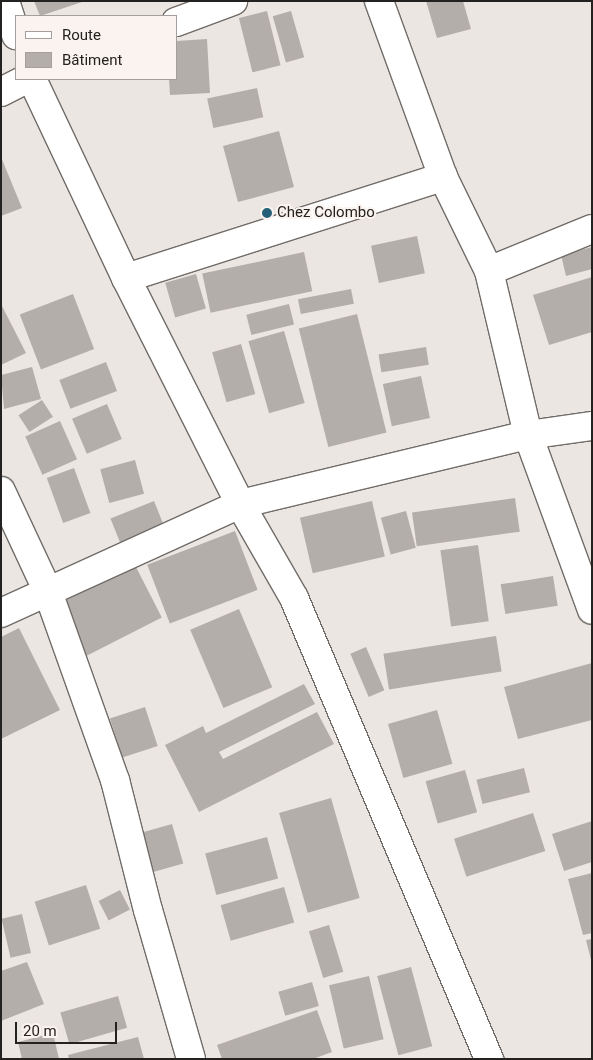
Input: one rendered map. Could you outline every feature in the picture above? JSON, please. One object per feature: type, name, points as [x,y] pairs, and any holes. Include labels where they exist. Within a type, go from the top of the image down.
[{"type":"street","points":[[5,1],[15,31]]},
{"type":"street","points":[[178,21],[233,1]]},
{"type":"street","points":[[378,1],[443,177],[489,271],[528,435],[592,610]]},
{"type":"street","points":[[1,92],[24,80]]},
{"type":"street","points":[[32,80],[126,278],[240,504],[294,598],[489,1059]]},
{"type":"street","points":[[126,278],[443,177]]},
{"type":"street","points":[[489,271],[592,229]]},
{"type":"street","points":[[1,612],[240,504],[528,435],[592,426]]},
{"type":"street","points":[[1,491],[48,592],[115,780],[148,910],[191,1059]]},
{"type":"building","points":[[34,1],[85,1],[43,15],[40,15]]},
{"type":"building","points":[[426,1],[463,1],[471,29],[437,38]]},
{"type":"building","points":[[267,11],[281,65],[252,72],[239,18]]},
{"type":"building","points":[[291,11],[304,57],[286,62],[273,16]]},
{"type":"building","points":[[207,39],[210,93],[170,95],[169,80],[178,80],[178,41]]},
{"type":"building","points":[[257,88],[263,117],[213,128],[207,99]]},
{"type":"building","points":[[279,131],[294,187],[238,202],[223,146]]},
{"type":"building","points":[[1,157],[22,208],[1,216]]},
{"type":"building","points":[[417,236],[425,273],[379,283],[371,246]]},
{"type":"building","points":[[592,247],[592,269],[566,276],[561,255]]},
{"type":"building","points":[[304,252],[312,291],[211,313],[202,274]]},
{"type":"building","points":[[196,274],[206,309],[175,317],[165,283]]},
{"type":"building","points":[[592,277],[592,332],[549,345],[533,295]]},
{"type":"building","points":[[351,289],[354,304],[301,314],[298,299]]},
{"type":"building","points":[[73,294],[94,349],[41,370],[20,314]]},
{"type":"building","points":[[1,304],[26,353],[1,365]]},
{"type":"building","points":[[289,304],[294,324],[251,335],[246,315]]},
{"type":"building","points":[[357,314],[387,432],[328,447],[299,329]]},
{"type":"building","points":[[284,331],[305,403],[269,413],[248,341]]},
{"type":"building","points":[[241,344],[255,394],[226,402],[212,352]]},
{"type":"building","points":[[426,347],[429,365],[381,372],[379,355]]},
{"type":"building","points":[[106,362],[117,391],[70,409],[59,380]]},
{"type":"building","points":[[32,367],[41,399],[4,409],[1,375]]},
{"type":"building","points":[[421,376],[430,418],[392,426],[383,384]]},
{"type":"building","points":[[42,400],[53,417],[29,432],[19,415]]},
{"type":"building","points":[[107,404],[122,439],[87,454],[72,419]]},
{"type":"building","points":[[60,421],[77,459],[42,475],[25,436]]},
{"type":"building","points":[[135,460],[144,494],[109,503],[100,469]]},
{"type":"building","points":[[74,468],[90,513],[63,523],[47,478]]},
{"type":"building","points":[[515,498],[520,532],[417,546],[412,512]]},
{"type":"building","points":[[154,501],[165,528],[121,545],[110,519]]},
{"type":"building","points":[[372,501],[385,557],[313,573],[300,518]]},
{"type":"building","points":[[406,511],[416,548],[391,554],[381,518]]},
{"type":"building","points":[[235,531],[258,590],[170,624],[147,565]]},
{"type":"building","points":[[478,545],[489,621],[451,627],[440,550]]},
{"type":"building","points":[[135,565],[162,618],[84,657],[57,604]]},
{"type":"building","points":[[553,576],[558,606],[505,614],[501,584]]},
{"type":"building","points":[[239,609],[272,687],[223,708],[190,630]]},
{"type":"building","points":[[19,628],[60,710],[1,739],[1,637]]},
{"type":"building","points":[[496,636],[502,672],[389,689],[383,654]]},
{"type":"building","points":[[366,647],[384,690],[369,697],[350,654]]},
{"type":"building","points":[[592,663],[592,720],[518,739],[504,687]]},
{"type":"building","points":[[304,684],[315,704],[219,752],[223,759],[317,712],[334,744],[199,812],[165,745],[203,726],[206,733]]},
{"type":"building","points":[[145,707],[158,746],[122,757],[110,718]]},
{"type":"building","points":[[437,710],[452,764],[403,778],[388,724]]},
{"type":"building","points":[[524,768],[530,792],[483,804],[476,780]]},
{"type":"building","points":[[465,770],[477,812],[438,824],[426,781]]},
{"type":"building","points":[[331,798],[360,898],[308,913],[279,813]]},
{"type":"building","points":[[533,813],[545,851],[466,877],[454,839]]},
{"type":"building","points":[[592,821],[592,862],[564,871],[552,834]]},
{"type":"building","points":[[172,824],[183,863],[151,873],[139,833]]},
{"type":"building","points":[[267,837],[278,879],[216,895],[205,854]]},
{"type":"building","points":[[592,873],[592,933],[583,935],[568,879]]},
{"type":"building","points":[[86,885],[100,929],[49,945],[35,902]]},
{"type":"building","points":[[284,887],[294,923],[231,941],[221,905]]},
{"type":"building","points":[[120,890],[130,910],[109,920],[99,901]]},
{"type":"building","points":[[22,914],[31,953],[11,958],[2,919]]},
{"type":"building","points":[[329,925],[343,972],[323,978],[309,931]]},
{"type":"building","points":[[592,939],[592,960],[591,960],[586,940]]},
{"type":"building","points":[[27,962],[44,1004],[1,1021],[1,971]]},
{"type":"building","points":[[411,967],[432,1046],[398,1055],[377,976]]},
{"type":"building","points":[[369,976],[384,1039],[344,1049],[329,985]]},
{"type":"building","points":[[312,982],[319,1006],[285,1016],[278,992]]},
{"type":"building","points":[[118,996],[127,1028],[69,1044],[60,1013]]},
{"type":"building","points":[[317,1010],[332,1052],[313,1059],[222,1059],[217,1045]]},
{"type":"building","points":[[53,1033],[59,1059],[22,1059],[18,1042]]},
{"type":"building","points":[[138,1037],[144,1059],[69,1059],[68,1055]]},
{"type":"place","name":"Chez Colombo","points":[[267,213]]}]
